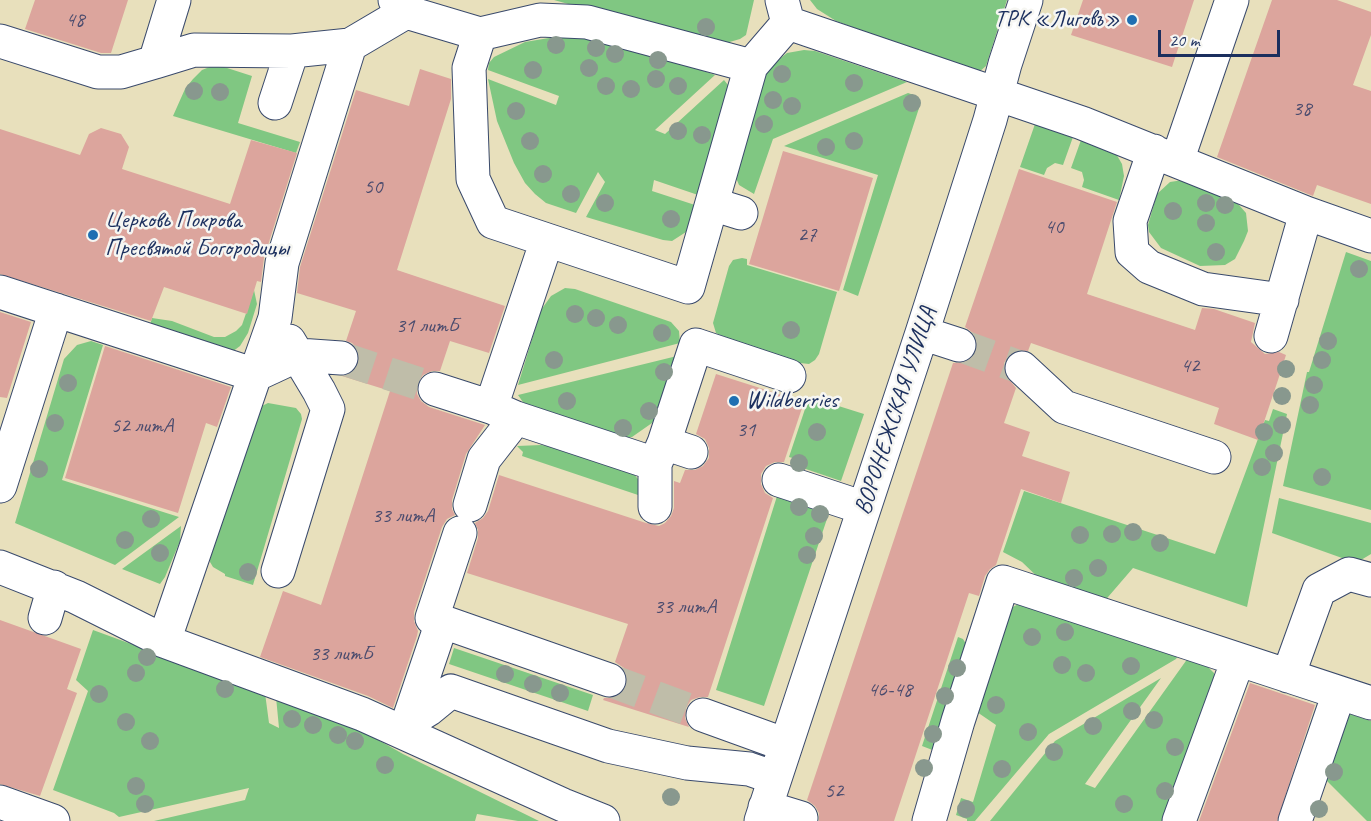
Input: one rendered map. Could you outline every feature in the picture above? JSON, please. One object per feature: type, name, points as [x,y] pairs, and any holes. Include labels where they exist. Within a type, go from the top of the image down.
[{"type":"street","points":[[155,62],[174,0]]},
{"type":"street","name":"ВОРОНЕЖСКАЯ УЛИЦА","points":[[767,802],[922,333],[1026,0]]},
{"type":"street","points":[[1232,0],[1165,156],[1130,221],[1132,252],[1149,267],[1203,289],[1282,300]]},
{"type":"street","points":[[0,41],[98,72],[121,72],[194,50],[292,51],[350,45],[400,6],[480,34],[540,20],[587,22],[751,66]]},
{"type":"street","points":[[480,34],[469,68],[473,179],[493,222],[688,287],[726,209],[751,66],[785,11],[997,94],[1082,123],[1306,213],[1371,236]]},
{"type":"street","points":[[164,641],[275,318],[282,263],[350,45]]},
{"type":"street","points":[[275,103],[292,51]]},
{"type":"street","points":[[1271,336],[1306,213]]},
{"type":"street","points":[[548,240],[503,412],[484,459],[432,618],[609,680]]},
{"type":"street","points":[[0,292],[255,375],[298,355],[341,358]]},
{"type":"street","points":[[0,486],[56,310]]},
{"type":"street","points":[[275,318],[328,410],[278,571]]},
{"type":"street","points":[[922,333],[959,345]]},
{"type":"street","points":[[655,507],[696,345],[789,376]]},
{"type":"street","points":[[1022,368],[1064,407],[1214,457]]},
{"type":"street","points":[[435,389],[503,412],[670,453]]},
{"type":"street","points":[[779,480],[864,508]]},
{"type":"street","points":[[0,567],[54,587],[164,641],[362,714],[406,727],[561,813],[603,821]]},
{"type":"street","points":[[1288,676],[1319,590],[1349,574],[1371,580]]},
{"type":"street","points":[[929,821],[958,721],[1003,582],[1371,703]]},
{"type":"street","points":[[45,618],[54,587]]},
{"type":"street","points":[[406,727],[442,622]]},
{"type":"street","points":[[1179,821],[1238,660]]},
{"type":"street","points":[[406,727],[451,691],[608,746],[687,763],[749,769],[767,802],[801,818]]},
{"type":"street","points":[[1295,821],[1339,693]]},
{"type":"street","points":[[703,715],[786,745]]},
{"type":"street","points":[[0,802],[53,821]]},
{"type":"green space","points":[[554,0],[754,0],[746,35],[726,43],[707,43]]},
{"type":"green space","points":[[810,0],[1007,0],[986,66],[979,72],[974,72],[836,21],[817,9]]},
{"type":"green space","points":[[579,33],[652,52],[715,75],[655,130],[665,134],[724,80],[728,85],[728,97],[698,195],[654,180],[652,191],[695,205],[686,232],[672,241],[586,217],[605,182],[598,172],[576,213],[546,203],[525,183],[514,163],[497,121],[488,79],[556,105],[559,96],[488,70],[489,63],[494,57],[525,42]]},
{"type":"green space","points":[[815,51],[907,82],[773,139],[754,194],[739,185],[736,178],[736,166],[768,68],[787,53]]},
{"type":"green space","points":[[212,66],[224,67],[252,76],[238,123],[300,142],[296,153],[173,116],[185,89],[202,70]]},
{"type":"green space","points":[[908,93],[917,96],[920,105],[858,296],[843,290],[878,175],[784,146]]},
{"type":"green space","points":[[1035,124],[1073,137],[1063,165],[1055,163],[1047,168],[1044,175],[1020,167]]},
{"type":"green space","points":[[1081,140],[1115,152],[1122,164],[1124,176],[1119,200],[1082,187],[1084,180],[1082,172],[1071,168]]},
{"type":"green space","points":[[1183,180],[1224,196],[1239,205],[1246,213],[1248,231],[1244,241],[1235,259],[1225,265],[1200,266],[1161,248],[1149,232],[1148,225],[1157,194],[1170,182]]},
{"type":"green space","points":[[1346,252],[1371,261],[1371,510],[1283,486],[1307,372],[1309,372]]},
{"type":"green space","points":[[747,259],[747,265],[837,292],[819,354],[815,360],[809,364],[800,363],[716,333],[713,323],[729,266],[733,260]]},
{"type":"green space","points":[[565,288],[575,289],[671,322],[679,331],[680,343],[518,385],[541,310],[551,296]]},
{"type":"green space","points":[[254,290],[257,304],[248,333],[240,346],[232,352],[196,343],[198,339],[191,336],[189,341],[149,328],[152,318],[172,321],[214,337],[225,337],[242,325]]},
{"type":"green space","points":[[91,341],[103,345],[62,480],[179,517],[115,565],[15,523],[64,359],[77,345]]},
{"type":"green space","points":[[677,356],[661,409],[652,423],[632,437],[625,438],[525,405],[518,395]]},
{"type":"green space","points":[[813,398],[864,414],[841,481],[794,465],[796,459],[789,457],[807,403]]},
{"type":"green space","points":[[268,403],[296,408],[302,419],[253,585],[225,576],[213,567],[210,556],[260,407]]},
{"type":"green space","points":[[1273,409],[1287,414],[1247,607],[1133,568],[1102,604],[1046,585],[1022,562],[1003,552],[1024,491],[1215,554],[1265,420],[1269,421]]},
{"type":"green space","points":[[517,446],[558,447],[634,474],[641,483],[641,496],[522,456],[523,452]]},
{"type":"green space","points":[[778,493],[830,510],[764,706],[716,690]]},
{"type":"green space","points":[[1279,498],[1371,523],[1371,554],[1356,563],[1272,533]]},
{"type":"green space","points":[[181,526],[180,541],[160,584],[122,569]]},
{"type":"green space","points":[[1024,601],[1179,654],[1176,659],[1049,734],[975,821],[967,821],[956,815],[961,798],[973,802],[996,725],[977,712],[1011,608]]},
{"type":"green space","points":[[93,630],[265,693],[269,723],[279,728],[276,697],[363,728],[375,738],[403,754],[539,821],[518,821],[477,814],[475,821],[154,821],[245,800],[249,788],[119,817],[114,813],[53,790],[88,691],[76,680]]},
{"type":"green space","points":[[958,637],[966,644],[935,751],[922,746]]},
{"type":"green space","points":[[454,648],[593,695],[588,711],[449,664]]},
{"type":"green space","points":[[1188,658],[1207,666],[1214,673],[1216,683],[1167,821],[990,821],[1055,741],[1161,678],[1085,784],[1095,788]]},
{"type":"green space","points":[[1338,710],[1371,721],[1371,821],[1367,821],[1319,773]]},
{"type":"building","points":[[35,0],[128,0],[111,53],[101,53],[25,29]]},
{"type":"building","name":"ТРК «Лиговъ»","points":[[1083,0],[1194,0],[1172,67],[1071,35]]},
{"type":"building","points":[[1272,0],[1337,0],[1371,12],[1371,35],[1353,85],[1371,91],[1371,204],[1317,185],[1313,196],[1217,157]]},
{"type":"building","points":[[420,69],[451,79],[451,99],[397,270],[505,306],[489,353],[450,341],[440,371],[432,371],[423,375],[417,384],[417,394],[421,401],[429,407],[485,425],[466,454],[452,500],[455,515],[447,519],[442,527],[414,612],[417,636],[393,708],[368,696],[260,657],[283,591],[321,605],[390,391],[342,376],[350,375],[360,360],[358,349],[346,341],[356,311],[297,293],[300,267],[356,90],[409,106]]},
{"type":"building","name":"Церковь Покрова Пресвятой Богородицы","points":[[101,128],[121,134],[129,147],[122,169],[230,204],[251,140],[297,153],[264,258],[261,282],[257,281],[247,314],[164,287],[151,321],[0,274],[0,129],[80,155],[89,134]]},
{"type":"building","points":[[783,151],[873,178],[839,291],[749,264]]},
{"type":"building","points":[[1019,169],[1117,202],[1087,294],[1195,330],[1202,308],[1214,309],[1255,323],[1251,342],[1265,354],[1279,352],[1286,355],[1258,440],[1214,424],[1219,408],[1031,343],[1028,351],[1017,350],[1009,355],[1004,363],[1004,373],[1016,388],[1004,423],[1030,432],[1022,456],[1070,472],[1061,503],[1021,489],[996,565],[985,576],[979,596],[969,593],[894,821],[819,821],[819,813],[815,806],[807,800],[953,363],[963,363],[972,358],[977,351],[977,341],[973,333],[965,327]]},
{"type":"building","points":[[0,312],[31,322],[7,398],[0,397]]},
{"type":"building","points":[[105,346],[231,387],[217,427],[206,423],[178,513],[65,478]]},
{"type":"building","points":[[716,374],[804,402],[784,462],[775,462],[766,466],[761,474],[761,484],[765,493],[773,498],[708,697],[691,700],[686,708],[685,718],[689,727],[603,700],[621,695],[627,686],[624,668],[615,662],[628,624],[467,573],[478,538],[475,523],[488,511],[499,475],[646,523],[659,526],[665,523],[674,508],[674,481],[680,483],[685,470],[695,470],[703,466],[709,458],[709,448],[705,439],[696,434]]},
{"type":"building","points":[[0,620],[81,649],[67,689],[77,693],[40,796],[0,784]]},
{"type":"building","points":[[1250,683],[1315,705],[1277,821],[1199,821]]},
{"type":"tunnel","points":[[959,345],[1022,368]]},
{"type":"tunnel","points":[[341,358],[435,389]]},
{"type":"tunnel","points":[[609,680],[703,715]]},
{"type":"place","name":"ТРК «Лиговъ»","points":[[1132,20]]},
{"type":"place","name":"Церковь Покрова Пресвятой Богородицы","points":[[93,235]]},
{"type":"place","name":"Wildberries","points":[[734,401]]}]
